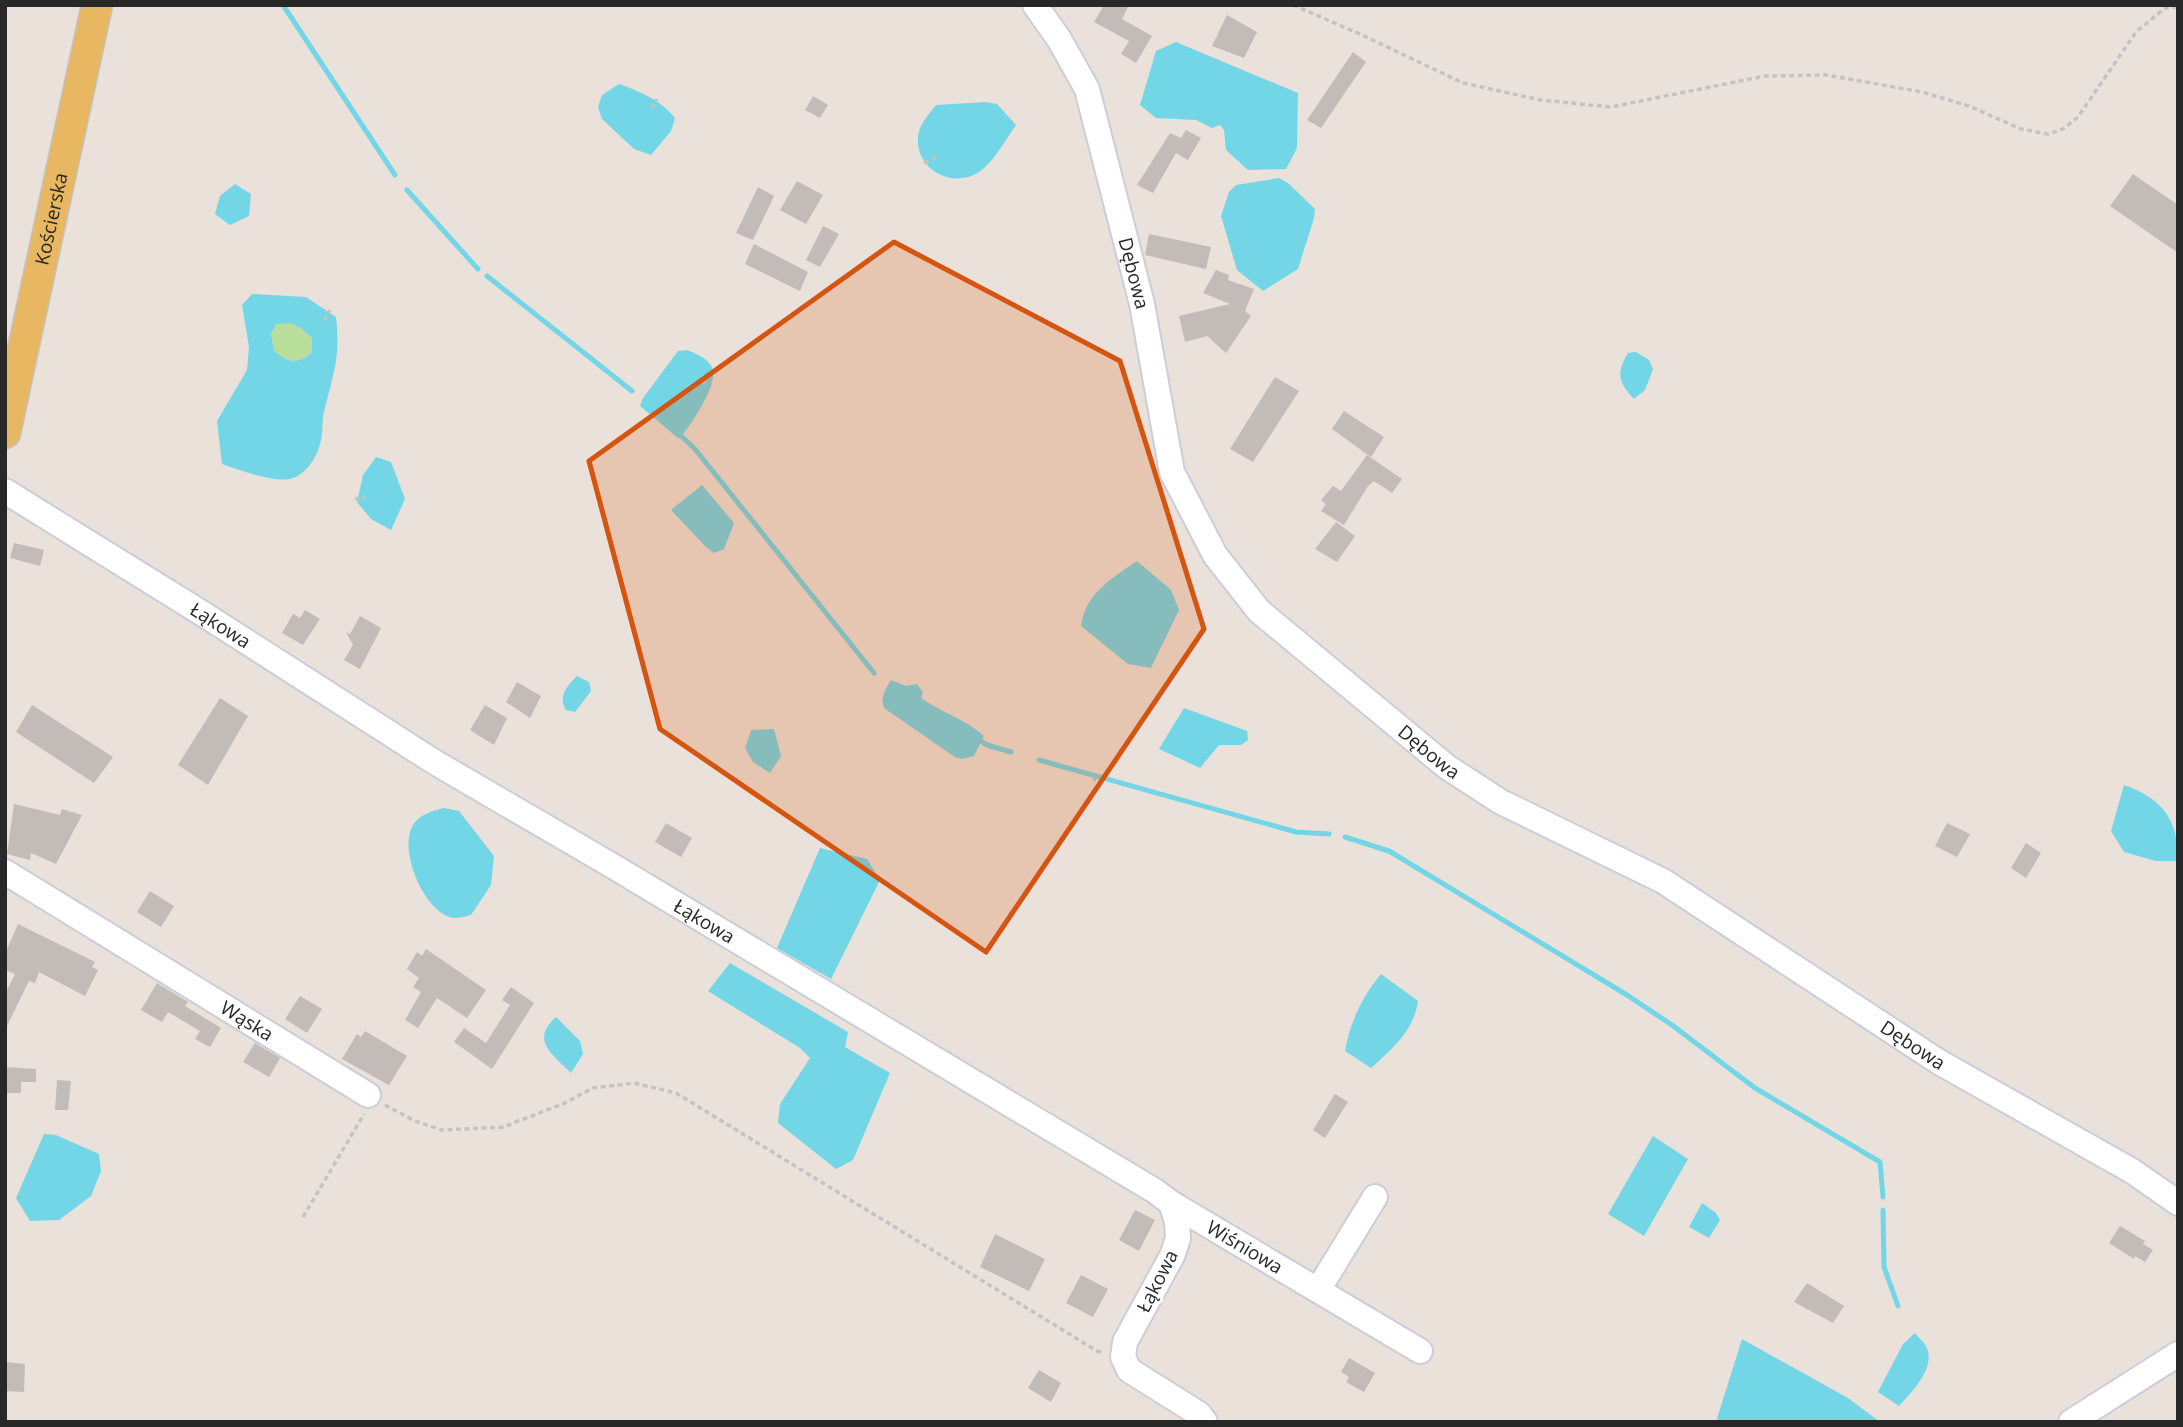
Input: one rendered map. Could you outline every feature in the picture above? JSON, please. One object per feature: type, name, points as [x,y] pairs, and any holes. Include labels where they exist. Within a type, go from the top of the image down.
[{"type":"main road","name":"Kościerska","points":[[5,433],[97,5]]},
{"type":"street","name":"Dębowa","points":[[1035,5],[1059,39],[1087,89],[1142,304],[1172,472],[1216,555],[1259,611],[1447,767],[1501,802],[1663,881],[1939,1062],[2132,1171],[2178,1203]]},
{"type":"street","name":"Łąkowa","points":[[5,491],[201,612],[436,763],[659,894],[1171,1203],[1177,1222],[1178,1238],[1173,1254],[1125,1342],[1124,1357]]},
{"type":"street","name":"Wąska","points":[[5,872],[368,1095]]},
{"type":"street","points":[[1318,1290],[1375,1196]]},
{"type":"street","name":"Wiśniowa","points":[[1171,1203],[1420,1351]]},
{"type":"street","points":[[2070,1422],[2178,1354]]},
{"type":"street","points":[[1124,1357],[1129,1370],[1199,1414],[1205,1422]]},
{"type":"path","points":[[1293,5],[1463,83],[1541,100],[1611,107],[1765,76],[1826,75],[1922,92],[1969,106],[2021,129],[2049,134],[2063,129],[2078,117],[2136,32],[2165,8],[2178,7]]},
{"type":"path","points":[[652,108],[657,99]]},
{"type":"path","points":[[924,163],[936,157]]},
{"type":"path","points":[[324,321],[330,310]]},
{"type":"path","points":[[702,382],[712,383]]},
{"type":"path","points":[[355,499],[366,497]]},
{"type":"path","points":[[1094,780],[1097,773]]},
{"type":"path","points":[[303,1217],[367,1108],[368,1095],[415,1121],[442,1130],[503,1127],[565,1103],[593,1087],[634,1083],[676,1093],[1097,1351],[1124,1357]]},
{"type":"highlighted area","points":[[894,242],[1120,361],[1204,629],[986,952],[660,729],[589,461]]},
{"type":"green space","points":[[291,323],[312,338],[312,352],[297,361],[284,358],[274,351],[271,334],[276,324]]},
{"type":"water","points":[[1176,42],[1298,93],[1297,148],[1286,169],[1248,170],[1226,150],[1224,130],[1220,125],[1212,128],[1196,120],[1156,118],[1140,105],[1156,51]]},
{"type":"water","points":[[619,84],[657,102],[675,118],[671,131],[651,155],[634,149],[602,119],[598,107],[602,95]]},
{"type":"water","points":[[986,102],[997,104],[1016,125],[992,159],[983,169],[962,178],[950,178],[931,169],[919,150],[918,134],[936,105]]},
{"type":"water","points":[[1279,178],[1315,209],[1314,218],[1298,269],[1263,291],[1237,270],[1221,216],[1229,192],[1236,185]]},
{"type":"water","points":[[235,184],[251,194],[249,216],[230,225],[215,214],[220,196]]},
{"type":"water","points":[[252,294],[306,297],[336,317],[336,357],[320,444],[310,465],[301,474],[290,479],[265,477],[222,464],[217,421],[247,370],[249,347],[242,305]],"holes":[[[291,323],[312,338],[312,352],[293,361],[274,351],[271,334],[276,324]]]},
{"type":"water","points":[[687,350],[709,362],[713,377],[702,406],[679,439],[640,406],[678,351]]},
{"type":"water","points":[[1636,352],[1649,360],[1653,369],[1645,390],[1634,399],[1622,382],[1620,372],[1628,353]]},
{"type":"water","points":[[376,457],[391,462],[405,499],[391,530],[371,519],[357,502],[363,475]]},
{"type":"water","points":[[702,485],[734,523],[724,549],[714,553],[671,510]]},
{"type":"water","points":[[1137,561],[1171,590],[1179,610],[1151,668],[1128,664],[1081,626],[1094,596],[1109,581]]},
{"type":"water","points":[[577,676],[589,682],[591,691],[575,712],[566,710],[563,696]]},
{"type":"water","points":[[891,680],[906,686],[917,684],[923,692],[921,698],[984,736],[974,756],[962,759],[955,757],[884,708],[883,697]]},
{"type":"water","points":[[1184,708],[1247,731],[1248,740],[1241,745],[1219,745],[1200,768],[1159,749]]},
{"type":"water","points":[[774,729],[781,756],[770,773],[753,762],[745,748],[751,730]]},
{"type":"water","points":[[2124,785],[2149,797],[2166,812],[2175,833],[2178,861],[2156,861],[2124,852],[2111,831]]},
{"type":"water","points":[[444,808],[459,811],[494,856],[491,885],[471,915],[458,918],[443,914],[433,906],[417,880],[409,851],[412,827],[418,819]]},
{"type":"water","points":[[820,848],[867,859],[880,880],[831,979],[777,948]]},
{"type":"water","points":[[730,963],[848,1032],[845,1047],[890,1073],[853,1160],[836,1169],[778,1123],[780,1104],[810,1058],[800,1048],[708,991]]},
{"type":"water","points":[[1381,974],[1418,1001],[1407,1030],[1371,1068],[1345,1051],[1358,1010]]},
{"type":"water","points":[[556,1017],[580,1041],[583,1054],[571,1073],[551,1053],[544,1040],[548,1025]]},
{"type":"water","points":[[44,1134],[56,1135],[99,1154],[101,1171],[91,1196],[59,1220],[30,1221],[16,1198]]},
{"type":"water","points":[[1653,1136],[1688,1159],[1644,1236],[1608,1214]]},
{"type":"water","points":[[1702,1203],[1716,1213],[1720,1220],[1709,1238],[1689,1227]]},
{"type":"water","points":[[1915,1333],[1926,1346],[1928,1362],[1922,1379],[1899,1406],[1878,1392],[1903,1344]]},
{"type":"water","points":[[1742,1339],[1848,1398],[1880,1422],[1716,1422]]},
{"type":"building","points":[[1104,5],[1129,5],[1122,19],[1152,36],[1136,63],[1121,54],[1129,41],[1094,22]]},
{"type":"building","points":[[1227,15],[1257,32],[1244,58],[1212,46]]},
{"type":"building","points":[[1353,52],[1366,62],[1321,128],[1307,120]]},
{"type":"building","points":[[813,96],[828,105],[820,118],[805,110]]},
{"type":"building","points":[[1186,130],[1201,138],[1188,160],[1176,153],[1153,193],[1137,185],[1170,133],[1181,138]]},
{"type":"building","points":[[2133,174],[2178,205],[2178,253],[2110,206]]},
{"type":"building","points":[[797,181],[823,195],[806,224],[780,210]]},
{"type":"building","points":[[758,187],[774,196],[753,240],[736,233]]},
{"type":"building","points":[[823,226],[839,234],[820,267],[806,260]]},
{"type":"building","points":[[1149,234],[1211,247],[1206,269],[1145,255]]},
{"type":"building","points":[[754,244],[808,272],[800,291],[745,264]]},
{"type":"building","points":[[1216,270],[1229,275],[1228,280],[1254,289],[1245,311],[1251,316],[1226,353],[1207,336],[1185,342],[1179,316],[1230,304],[1203,293]]},
{"type":"building","points":[[1275,377],[1299,391],[1253,462],[1230,449]]},
{"type":"building","points":[[1344,411],[1384,437],[1371,457],[1332,429]]},
{"type":"building","points":[[1367,455],[1402,479],[1392,493],[1374,481],[1368,486],[1344,525],[1321,511],[1326,504],[1321,500],[1333,486],[1341,491]]},
{"type":"building","points":[[1336,522],[1355,536],[1337,562],[1315,549]]},
{"type":"building","points":[[14,543],[44,550],[40,566],[10,558]]},
{"type":"building","points":[[305,610],[320,619],[303,645],[282,633],[293,614],[300,618]]},
{"type":"building","points":[[360,616],[381,628],[360,669],[344,660],[353,645],[346,632],[350,634]]},
{"type":"building","points":[[517,682],[541,696],[530,718],[506,702]]},
{"type":"building","points":[[220,698],[248,716],[208,785],[178,765]]},
{"type":"building","points":[[32,705],[113,757],[94,783],[16,732]]},
{"type":"building","points":[[485,705],[507,718],[494,745],[470,730]]},
{"type":"building","points":[[14,804],[60,815],[62,809],[82,815],[56,864],[31,853],[30,860],[7,854]]},
{"type":"building","points":[[666,823],[692,838],[681,857],[655,842]]},
{"type":"building","points":[[1947,823],[1970,834],[1957,857],[1935,846]]},
{"type":"building","points":[[2026,843],[2041,853],[2026,878],[2011,868]]},
{"type":"building","points":[[150,891],[174,906],[161,927],[137,912]]},
{"type":"building","points":[[18,924],[95,962],[92,967],[98,970],[85,996],[39,972],[35,983],[29,981],[5,1030],[5,994],[15,974],[5,970],[5,954]]},
{"type":"building","points":[[426,949],[486,990],[467,1018],[437,998],[418,1028],[405,1020],[421,992],[413,987],[419,978],[407,969],[417,952],[422,956]]},
{"type":"building","points":[[157,983],[188,1002],[185,1006],[221,1028],[210,1047],[195,1039],[200,1031],[168,1012],[162,1022],[141,1010]]},
{"type":"building","points":[[511,987],[534,1003],[492,1069],[454,1042],[464,1028],[486,1043],[510,1005],[502,1000]]},
{"type":"building","points":[[300,996],[322,1009],[307,1033],[285,1019]]},
{"type":"building","points":[[365,1031],[407,1056],[389,1085],[342,1059],[357,1034],[361,1037]]},
{"type":"building","points":[[255,1043],[280,1058],[269,1077],[243,1062]]},
{"type":"building","points":[[5,1067],[36,1069],[36,1082],[21,1082],[21,1093],[5,1093]]},
{"type":"building","points":[[57,1080],[71,1081],[68,1110],[55,1110]]},
{"type":"building","points":[[1335,1094],[1348,1102],[1325,1138],[1313,1130]]},
{"type":"building","points":[[1135,1210],[1155,1220],[1139,1251],[1119,1240]]},
{"type":"building","points":[[2120,1226],[2145,1241],[2143,1244],[2153,1250],[2145,1262],[2135,1256],[2134,1259],[2109,1243]]},
{"type":"building","points":[[995,1234],[1045,1259],[1029,1291],[980,1267]]},
{"type":"building","points":[[1081,1275],[1108,1289],[1093,1317],[1066,1303]]},
{"type":"building","points":[[1807,1283],[1844,1306],[1833,1323],[1794,1302]]},
{"type":"building","points":[[1349,1358],[1375,1373],[1364,1392],[1346,1382],[1349,1377],[1341,1372]]},
{"type":"building","points":[[5,1362],[25,1364],[24,1392],[5,1391]]},
{"type":"building","points":[[1039,1370],[1061,1383],[1051,1402],[1028,1388]]},
{"type":"waterway","points":[[283,5],[395,175]]},
{"type":"waterway","points":[[407,190],[478,269]]},
{"type":"waterway","points":[[487,276],[632,391]]},
{"type":"waterway","points":[[677,432],[695,449],[874,673]]},
{"type":"waterway","points":[[976,738],[987,745],[1011,752]]},
{"type":"waterway","points":[[1039,760],[1296,832],[1329,834]]},
{"type":"waterway","points":[[1345,837],[1389,851],[1627,995],[1672,1025],[1755,1088],[1880,1162],[1883,1197]]},
{"type":"waterway","points":[[1883,1210],[1884,1267],[1898,1306]]}]
